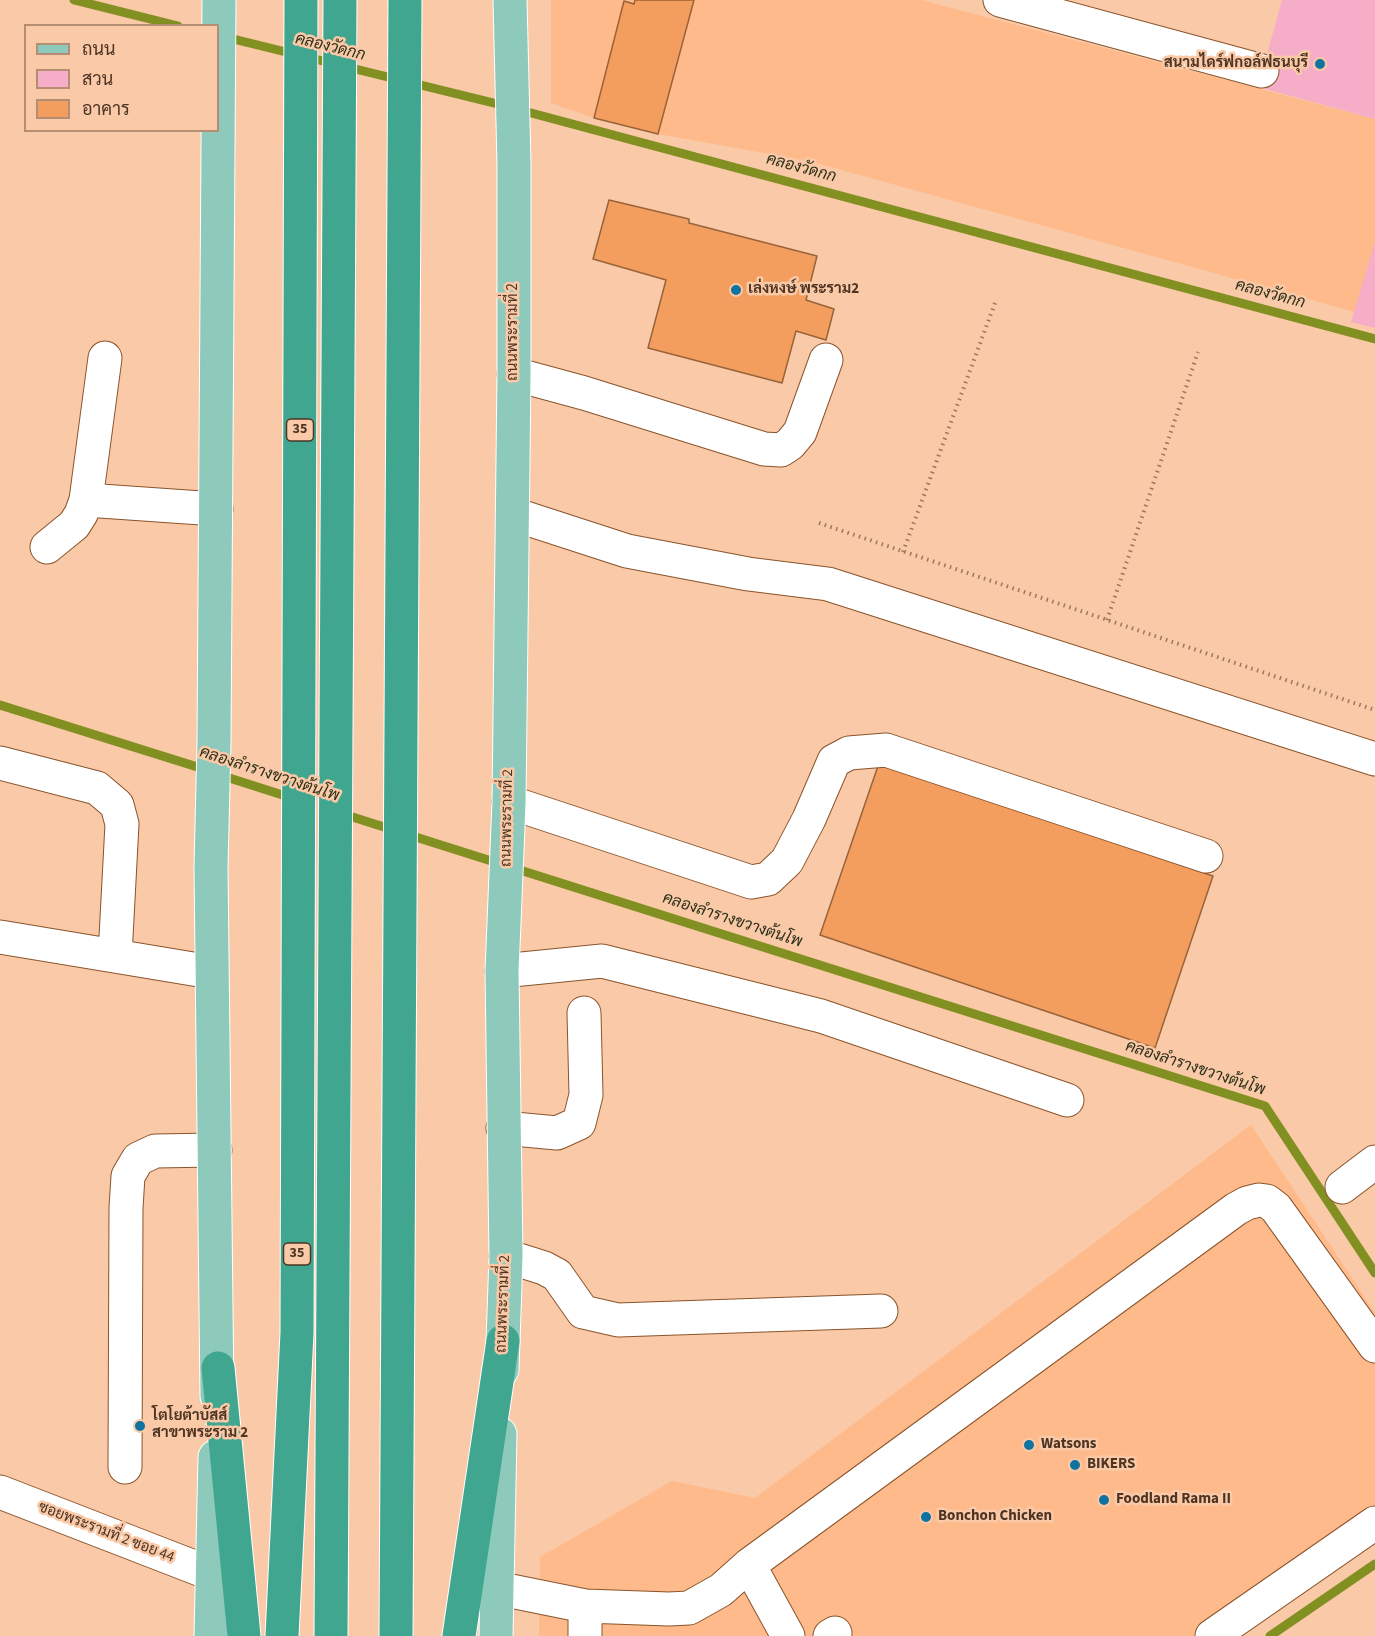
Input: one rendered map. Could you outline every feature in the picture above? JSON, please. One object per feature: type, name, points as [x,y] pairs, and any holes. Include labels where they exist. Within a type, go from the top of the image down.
[{"type":"highway","name":"35","points":[[282,1636],[297,1333],[301,0]]},
{"type":"highway","points":[[331,1636],[340,0]]},
{"type":"highway","points":[[398,1636],[405,0]]},
{"type":"highway","points":[[398,1636],[401,491],[411,155],[412,0]]},
{"type":"highway","points":[[459,1636],[502,1341]]},
{"type":"highway","points":[[218,1368],[244,1636]]},
{"type":"main road","points":[[219,0],[219,88]]},
{"type":"main road","name":"ถนนพระรามที่ 2","points":[[496,1636],[506,1256],[502,971],[508,852],[513,514],[514,164],[510,15]]},
{"type":"main road","points":[[211,1636],[218,1368],[211,867],[219,132]]},
{"type":"street","points":[[1000,0],[1263,71]]},
{"type":"street","points":[[46,547],[74,525],[86,500],[105,358]]},
{"type":"street","points":[[514,374],[595,396],[764,449],[781,450],[790,444],[800,432],[826,360]]},
{"type":"street","points":[[86,500],[216,509]]},
{"type":"street","points":[[513,514],[627,551],[748,574],[828,584],[1375,759]]},
{"type":"street","points":[[509,802],[750,882],[768,879],[787,861],[834,761],[849,753],[886,750],[1206,856]]},
{"type":"street","points":[[0,763],[97,788],[117,805],[122,824],[115,956]]},
{"type":"street","points":[[0,937],[211,972]]},
{"type":"street","points":[[502,971],[602,961],[821,1017],[1067,1100]]},
{"type":"street","points":[[503,1128],[557,1132],[579,1123],[586,1095],[585,1013]]},
{"type":"street","points":[[125,1467],[128,1176],[138,1159],[155,1151],[215,1150]]},
{"type":"street","points":[[1342,1187],[1375,1162]]},
{"type":"street","points":[[496,1588],[585,1621],[689,1608],[721,1590],[749,1565],[1247,1203],[1267,1201],[1276,1208],[1375,1346]]},
{"type":"street","points":[[506,1256],[544,1268],[557,1275],[583,1312],[618,1320],[881,1311]]},
{"type":"street","name":"ซอยพระรามที่ 2 ซอย 44","points":[[0,1492],[212,1574]]},
{"type":"street","points":[[1212,1636],[1375,1523]]},
{"type":"street","points":[[749,1565],[788,1636]]},
{"type":"path","points":[[903,552],[995,303]]},
{"type":"path","points":[[1107,620],[1198,352]]},
{"type":"path","points":[[819,523],[1375,710]]},
{"type":"shaded area","points":[[551,0],[921,0],[1375,119],[1375,242],[1355,312],[809,161],[658,134],[594,118],[551,103]]},
{"type":"shaded area","points":[[1251,1125],[1375,1313],[1375,1517],[1201,1636],[539,1636],[540,1557],[672,1481],[755,1498]]},
{"type":"green space","name":"สนามไดร์ฟกอล์ฟธนบุรี","points":[[1282,0],[1375,0],[1375,119],[1258,87]]},
{"type":"green space","points":[[1375,242],[1375,328],[1351,322]]},
{"type":"building","points":[[635,0],[694,0],[658,134],[594,118],[624,1],[634,4]]},
{"type":"building","name":"เล่งหงษ์ พระราม2","points":[[609,200],[689,219],[689,223],[817,256],[806,300],[834,309],[826,340],[796,331],[782,383],[648,348],[666,280],[593,259]]},
{"type":"building","points":[[879,763],[1213,876],[1155,1048],[820,935]]},
{"type":"waterway","name":"คลองวัดกก","points":[[74,0],[170,24]]},
{"type":"waterway","name":"คลองวัดกก","points":[[225,37],[506,106]]},
{"type":"waterway","name":"คลองวัดกก","points":[[520,110],[1375,339]]},
{"type":"waterway","name":"คลองลำรางขวางต้นโพ","points":[[0,705],[207,770]]},
{"type":"waterway","name":"คลองลำรางขวางต้นโพ","points":[[220,775],[292,798]]},
{"type":"waterway","name":"คลองลำรางขวางต้นโพ","points":[[343,814],[1265,1106],[1375,1273]]},
{"type":"waterway","points":[[1270,1636],[1375,1564]]},
{"type":"place","name":"สนามไดร์ฟกอล์ฟธนบุรี","points":[[1320,64]]},
{"type":"place","name":"เล่งหงษ์ พระราม2","points":[[736,290]]},
{"type":"place","name":"โตโยต้าบัสส์ สาขาพระราม 2","points":[[140,1426]]},
{"type":"place","name":"Watsons","points":[[1029,1445]]},
{"type":"place","name":"BIKERS","points":[[1075,1465]]},
{"type":"place","name":"Foodland Rama II","points":[[1104,1500]]},
{"type":"place","name":"Bonchon Chicken","points":[[926,1517]]}]
